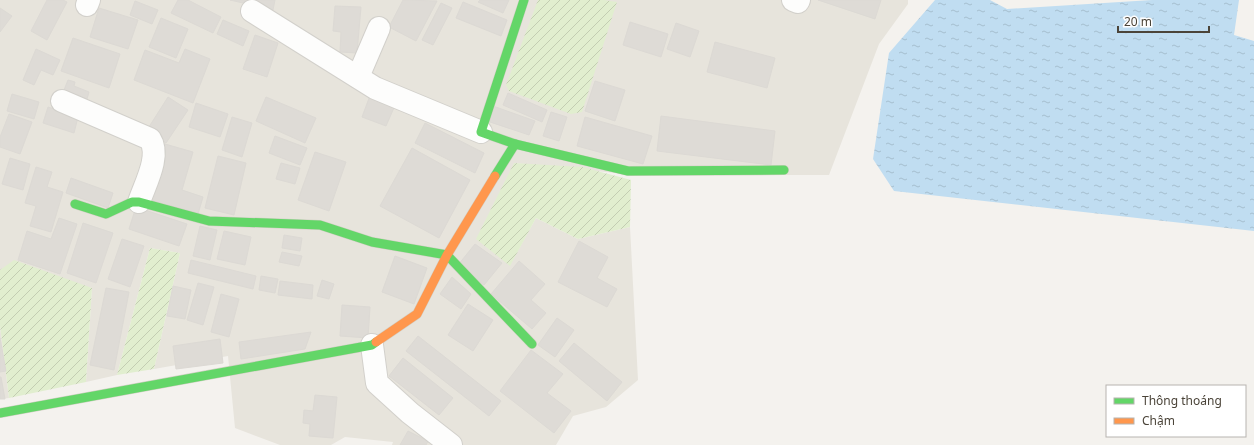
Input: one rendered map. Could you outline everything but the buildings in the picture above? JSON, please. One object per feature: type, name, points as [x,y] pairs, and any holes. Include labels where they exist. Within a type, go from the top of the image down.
[{"type":"street","points":[[481,132],[524,0]]},
{"type":"street","points":[[793,0],[798,2],[799,0]]},
{"type":"street","points":[[252,11],[375,88],[481,132],[515,144],[628,171],[784,170]]},
{"type":"street","points":[[358,77],[379,28]]},
{"type":"street","points":[[62,101],[150,139],[154,145],[154,157],[139,202]]},
{"type":"street","points":[[0,413],[372,345],[417,314],[448,255],[515,144]]},
{"type":"street","points":[[75,204],[106,214],[132,202],[139,202],[209,221],[255,224],[320,225],[372,242],[448,255],[532,344]]},
{"type":"street","points":[[372,345],[377,383],[410,413],[451,445]]},
{"type":"shaded area","points":[[0,0],[908,0],[908,4],[879,44],[829,175],[636,175],[514,163],[510,265],[536,218],[578,239],[630,227],[638,380],[606,407],[573,416],[556,445],[392,445],[393,442],[345,437],[331,445],[280,445],[235,428],[228,356],[154,369],[180,253],[150,248],[117,375],[86,382],[92,288],[0,270]]},
{"type":"shaded area","points":[[0,326],[9,398],[0,399]]},
{"type":"green space","points":[[538,0],[604,0],[617,2],[582,112],[571,114],[509,91],[506,85]]},
{"type":"green space","points":[[514,163],[582,167],[631,180],[630,227],[578,239],[536,218],[510,266],[476,239]]},
{"type":"green space","points":[[150,248],[180,253],[154,369],[117,375]]},
{"type":"green space","points":[[14,260],[92,288],[86,382],[9,398],[0,326],[0,270]]},
{"type":"water","points":[[935,0],[990,0],[1007,9],[1152,0],[1239,0],[1234,35],[1254,41],[1254,231],[894,191],[873,159],[889,53]]},
{"type":"traffic: fast","points":[[495,176],[515,144],[481,132],[524,0]]},
{"type":"traffic: fast","points":[[515,144],[628,171],[784,170]]},
{"type":"traffic: fast","points":[[75,204],[106,214],[132,202],[139,202],[209,221],[320,225],[372,242],[447,255],[532,344]]},
{"type":"traffic: fast","points":[[0,413],[372,345],[376,342]]},
{"type":"traffic: slow","points":[[376,342],[417,314],[447,255],[495,176]]}]
